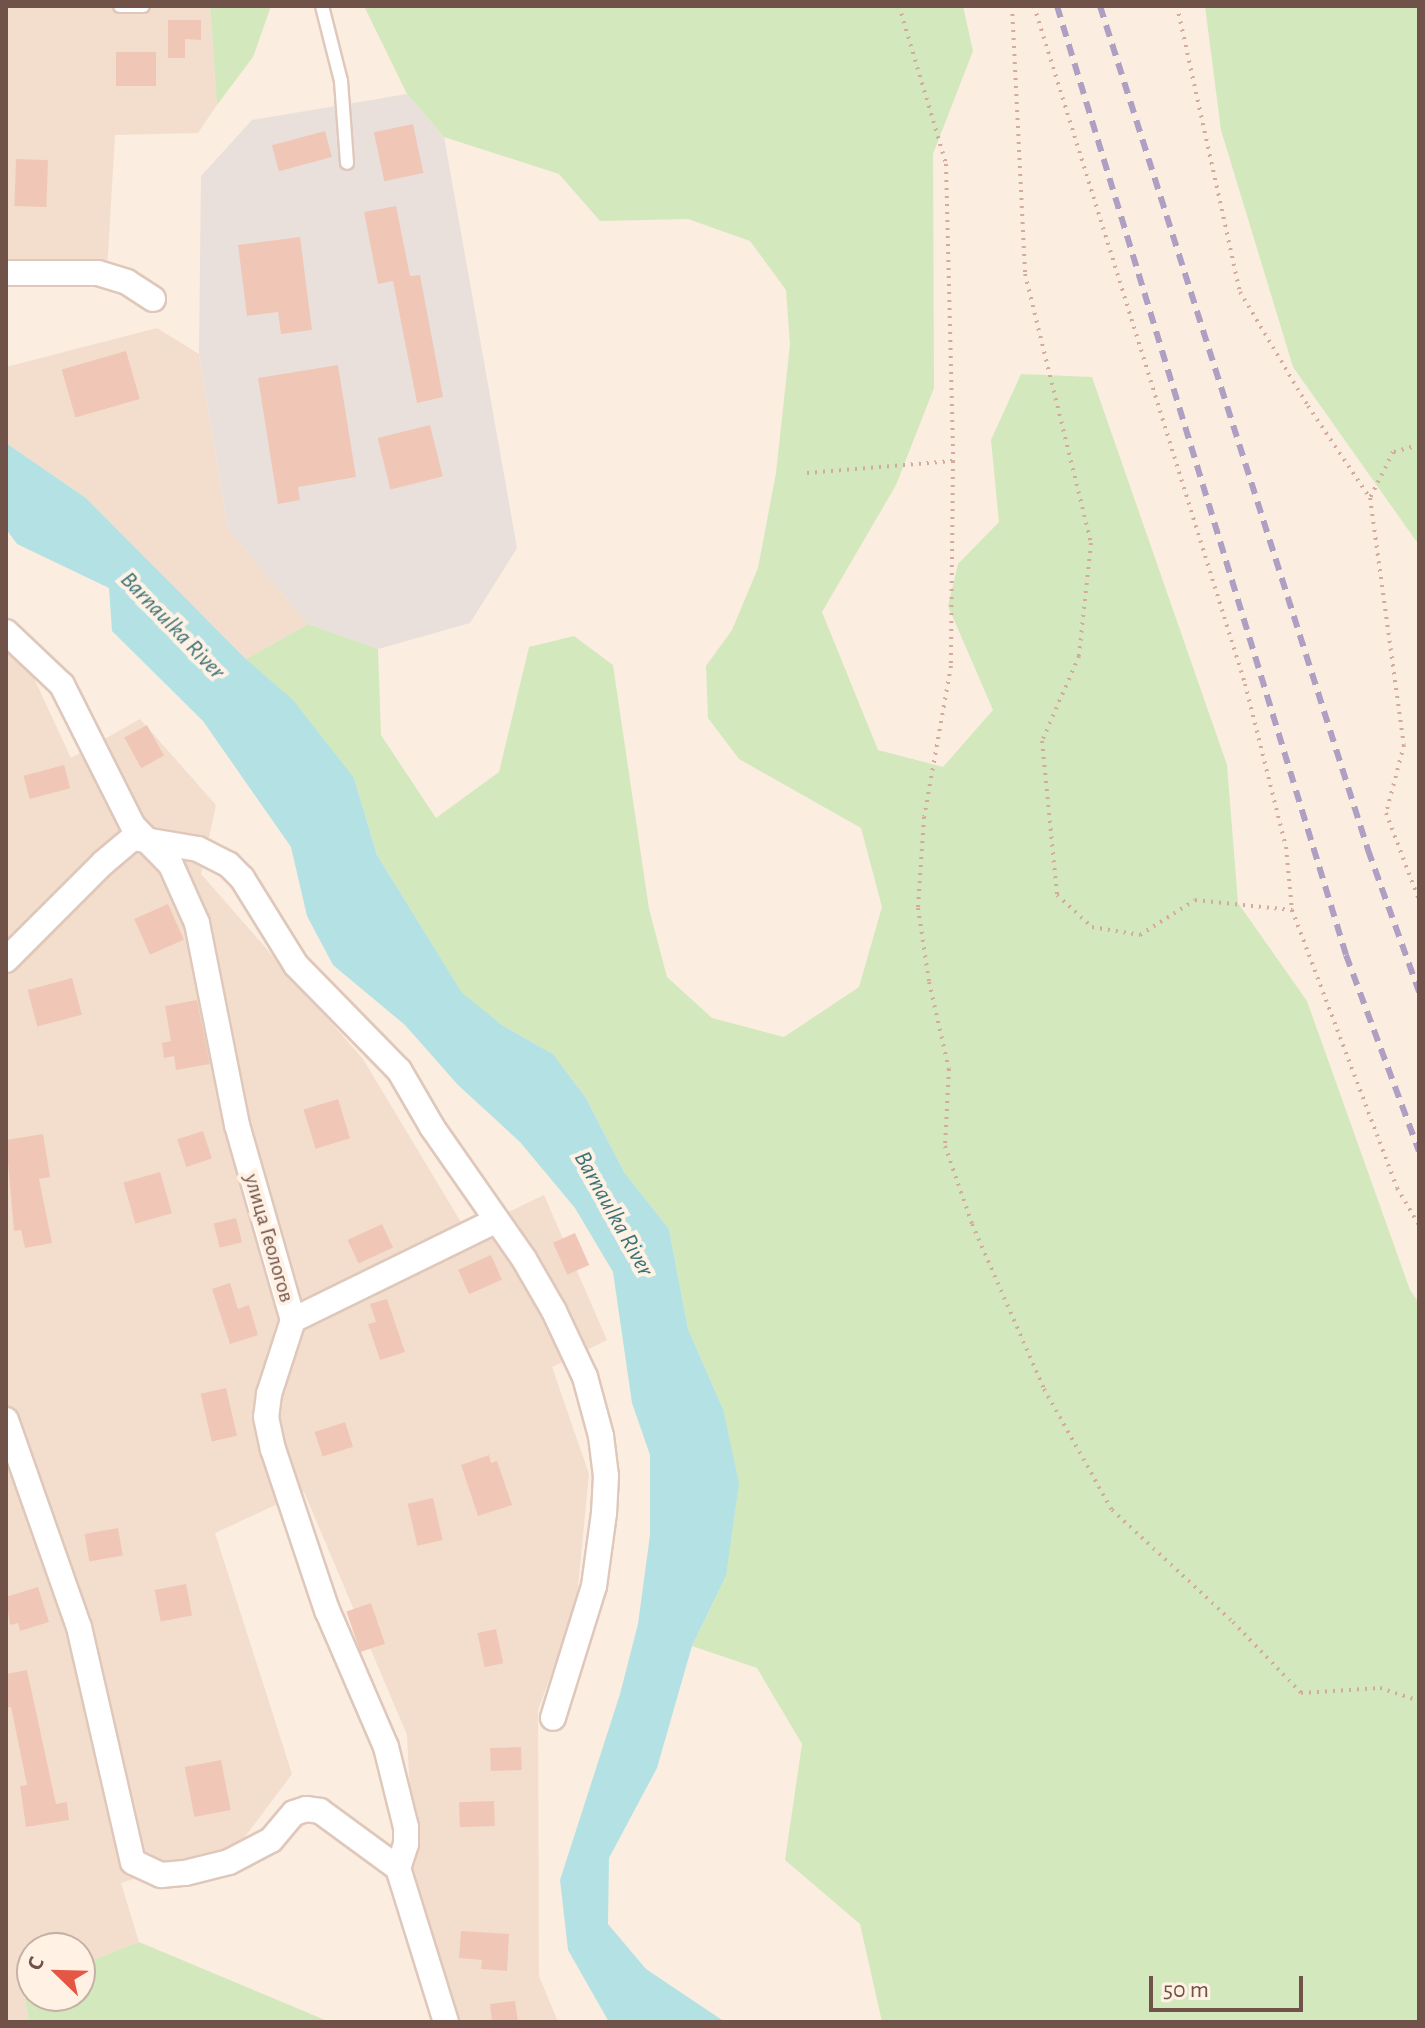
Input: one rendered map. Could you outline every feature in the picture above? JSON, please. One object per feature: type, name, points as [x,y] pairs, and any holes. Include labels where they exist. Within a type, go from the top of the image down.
[{"type":"street","points":[[6,273],[98,273],[127,282],[153,299]]},
{"type":"street","name":"улица Геологов","points":[[6,632],[62,685],[133,826],[171,865],[197,923],[237,1125],[293,1320],[269,1394],[266,1417],[289,1504],[327,1610],[386,1747],[406,1827],[406,1844],[398,1868],[446,2022]]},
{"type":"street","points":[[6,960],[120,846],[133,838],[147,837],[198,849],[228,864],[242,878],[296,965],[399,1070],[432,1127],[524,1259],[554,1311],[585,1377],[601,1436],[606,1476],[594,1586],[553,1718]]},
{"type":"street","points":[[293,1320],[495,1221]]},
{"type":"street","points":[[6,1420],[79,1627],[133,1862],[161,1875],[185,1873],[229,1862],[271,1840],[294,1813],[306,1809],[320,1811],[398,1868]]},
{"type":"lane","points":[[120,6],[143,6]]},
{"type":"lane","points":[[322,6],[341,81],[347,163]]},
{"type":"path","points":[[899,6],[946,164],[953,461],[951,666],[924,817],[918,908],[929,982],[949,1069],[945,1146],[972,1224],[1044,1389],[1112,1510],[1233,1622],[1301,1693],[1380,1688],[1419,1701]]},
{"type":"path","points":[[1012,6],[1025,274],[1091,543],[1079,656],[1042,741],[1057,895],[1092,927],[1140,935],[1195,900],[1292,910]]},
{"type":"path","points":[[1034,6],[1245,684],[1286,847],[1292,910],[1397,1188],[1419,1225]]},
{"type":"path","points":[[1177,6],[1240,292],[1308,406],[1370,498],[1404,745],[1386,813],[1419,900]]},
{"type":"path","points":[[1370,498],[1393,452],[1419,445]]},
{"type":"path","points":[[807,473],[953,461]]},
{"type":"shaded area","points":[[6,6],[210,6],[217,105],[198,133],[115,135],[107,271],[6,261]]},
{"type":"shaded area","points":[[407,94],[444,137],[517,548],[470,623],[378,649],[308,624],[228,529],[199,354],[201,176],[252,120]]},
{"type":"shaded area","points":[[157,328],[199,354],[228,529],[308,624],[246,659],[86,498],[6,443],[6,367]]},
{"type":"shaded area","points":[[6,644],[25,659],[71,758],[140,719],[216,805],[201,874],[363,1059],[467,1232],[544,1195],[607,1340],[552,1367],[589,1474],[576,1607],[538,1710],[539,1976],[558,2022],[461,2022],[415,1895],[407,1735],[304,1492],[215,1533],[292,1774],[238,1846],[121,1883],[139,1942],[96,1959],[96,1932],[16,1932],[16,2012],[27,2012],[29,2022],[6,2022]]},
{"type":"green space","points":[[210,6],[271,6],[253,57],[217,105]]},
{"type":"green space","points":[[364,6],[963,6],[973,51],[933,154],[934,388],[896,485],[822,612],[878,750],[943,767],[993,710],[948,606],[958,564],[999,522],[991,440],[1021,374],[1092,377],[1227,765],[1238,903],[1307,1001],[1410,1290],[1419,1303],[1419,2022],[882,2022],[860,1924],[785,1860],[802,1744],[757,1668],[692,1646],[726,1576],[723,1409],[688,1329],[669,1229],[624,1172],[586,1098],[553,1054],[502,1025],[462,994],[377,855],[354,778],[246,659],[308,624],[378,649],[381,735],[436,818],[499,772],[529,647],[574,636],[613,665],[649,909],[667,977],[712,1018],[784,1037],[859,987],[882,907],[861,828],[739,759],[708,718],[706,666],[732,630],[758,568],[776,473],[790,344],[786,290],[750,241],[688,219],[600,221],[559,174],[444,137],[407,94]]},
{"type":"green space","points":[[1205,6],[1419,6],[1419,545],[1293,367],[1221,130]]},
{"type":"green space","points":[[139,1942],[330,2022],[29,2022],[27,2012],[96,2012],[96,1959]]},
{"type":"water","name":"Barnaulka River","points":[[6,443],[86,498],[246,659],[293,700],[354,778],[377,855],[462,993],[502,1025],[553,1054],[586,1098],[624,1172],[669,1229],[688,1329],[723,1409],[739,1483],[726,1576],[692,1646],[657,1768],[609,1858],[608,1924],[646,1969],[725,2022],[609,2022],[568,1950],[560,1880],[620,1694],[638,1624],[650,1535],[650,1455],[632,1403],[613,1272],[575,1208],[520,1142],[458,1085],[405,1025],[333,965],[307,916],[291,847],[203,721],[112,631],[109,588],[17,544],[6,529]]},
{"type":"building","points":[[168,20],[201,20],[201,40],[185,39],[185,58],[168,58]]},
{"type":"building","points":[[116,52],[156,52],[156,86],[116,86]]},
{"type":"building","points":[[413,124],[423,173],[384,181],[374,132]]},
{"type":"building","points":[[325,131],[332,157],[279,171],[272,145]]},
{"type":"building","points":[[16,159],[48,160],[46,207],[14,206]]},
{"type":"building","points":[[396,206],[410,276],[420,275],[443,397],[417,403],[393,281],[378,284],[364,212]]},
{"type":"building","points":[[300,237],[312,330],[281,334],[278,312],[247,316],[238,245]]},
{"type":"building","points":[[126,351],[140,399],[75,418],[62,369]]},
{"type":"building","points":[[338,365],[356,477],[298,487],[300,500],[278,504],[258,378]]},
{"type":"building","points":[[430,425],[443,476],[390,489],[378,438]]},
{"type":"building","points":[[147,725],[164,756],[141,768],[124,738]]},
{"type":"building","points":[[64,765],[70,788],[30,799],[23,776]]},
{"type":"building","points":[[168,904],[184,940],[150,955],[134,919]]},
{"type":"building","points":[[72,978],[82,1015],[37,1027],[28,990]]},
{"type":"building","points":[[197,1000],[210,1064],[176,1070],[174,1056],[164,1058],[162,1043],[171,1041],[165,1006]]},
{"type":"building","points":[[338,1099],[350,1138],[316,1149],[304,1110]]},
{"type":"building","points":[[203,1131],[212,1159],[186,1167],[177,1139]]},
{"type":"building","points":[[43,1134],[50,1177],[39,1179],[52,1243],[25,1248],[21,1230],[14,1231],[6,1140]]},
{"type":"building","points":[[160,1172],[172,1213],[135,1224],[123,1182]]},
{"type":"building","points":[[236,1218],[242,1242],[220,1248],[214,1224]]},
{"type":"building","points":[[382,1224],[393,1248],[359,1264],[348,1240]]},
{"type":"building","points":[[575,1233],[589,1265],[567,1275],[553,1243]]},
{"type":"building","points":[[491,1255],[502,1280],[469,1294],[458,1270]]},
{"type":"building","points":[[230,1283],[238,1309],[249,1305],[258,1335],[230,1344],[212,1289]]},
{"type":"building","points":[[387,1299],[405,1352],[380,1360],[368,1324],[376,1322],[370,1304]]},
{"type":"building","points":[[226,1388],[237,1436],[212,1442],[201,1394]]},
{"type":"building","points":[[345,1422],[353,1447],[323,1457],[315,1432]]},
{"type":"building","points":[[489,1455],[491,1463],[497,1461],[512,1505],[478,1516],[461,1465]]},
{"type":"building","points":[[433,1498],[443,1540],[417,1546],[408,1504]]},
{"type":"building","points":[[118,1528],[123,1556],[89,1561],[85,1534]]},
{"type":"building","points":[[186,1584],[192,1615],[161,1622],[155,1590]]},
{"type":"building","points":[[38,1587],[49,1622],[20,1631],[18,1623],[10,1625],[6,1597]]},
{"type":"building","points":[[371,1603],[385,1644],[360,1652],[346,1611]]},
{"type":"building","points":[[496,1629],[503,1663],[485,1667],[477,1633]]},
{"type":"building","points":[[27,1670],[56,1804],[67,1802],[69,1820],[26,1827],[20,1786],[27,1785],[11,1707],[6,1708],[6,1674]]},
{"type":"building","points":[[521,1747],[522,1770],[491,1771],[490,1748]]},
{"type":"building","points":[[221,1760],[231,1810],[194,1817],[185,1767]]},
{"type":"building","points":[[494,1801],[495,1826],[460,1827],[459,1802]]},
{"type":"building","points":[[461,1931],[509,1934],[507,1971],[481,1969],[482,1960],[459,1958]]},
{"type":"building","points":[[515,2001],[518,2022],[492,2022],[490,2004]]},
{"type":"railway","points":[[1057,6],[1346,955],[1419,1151]]},
{"type":"railway","points":[[1100,6],[1368,850],[1419,992]]}]
